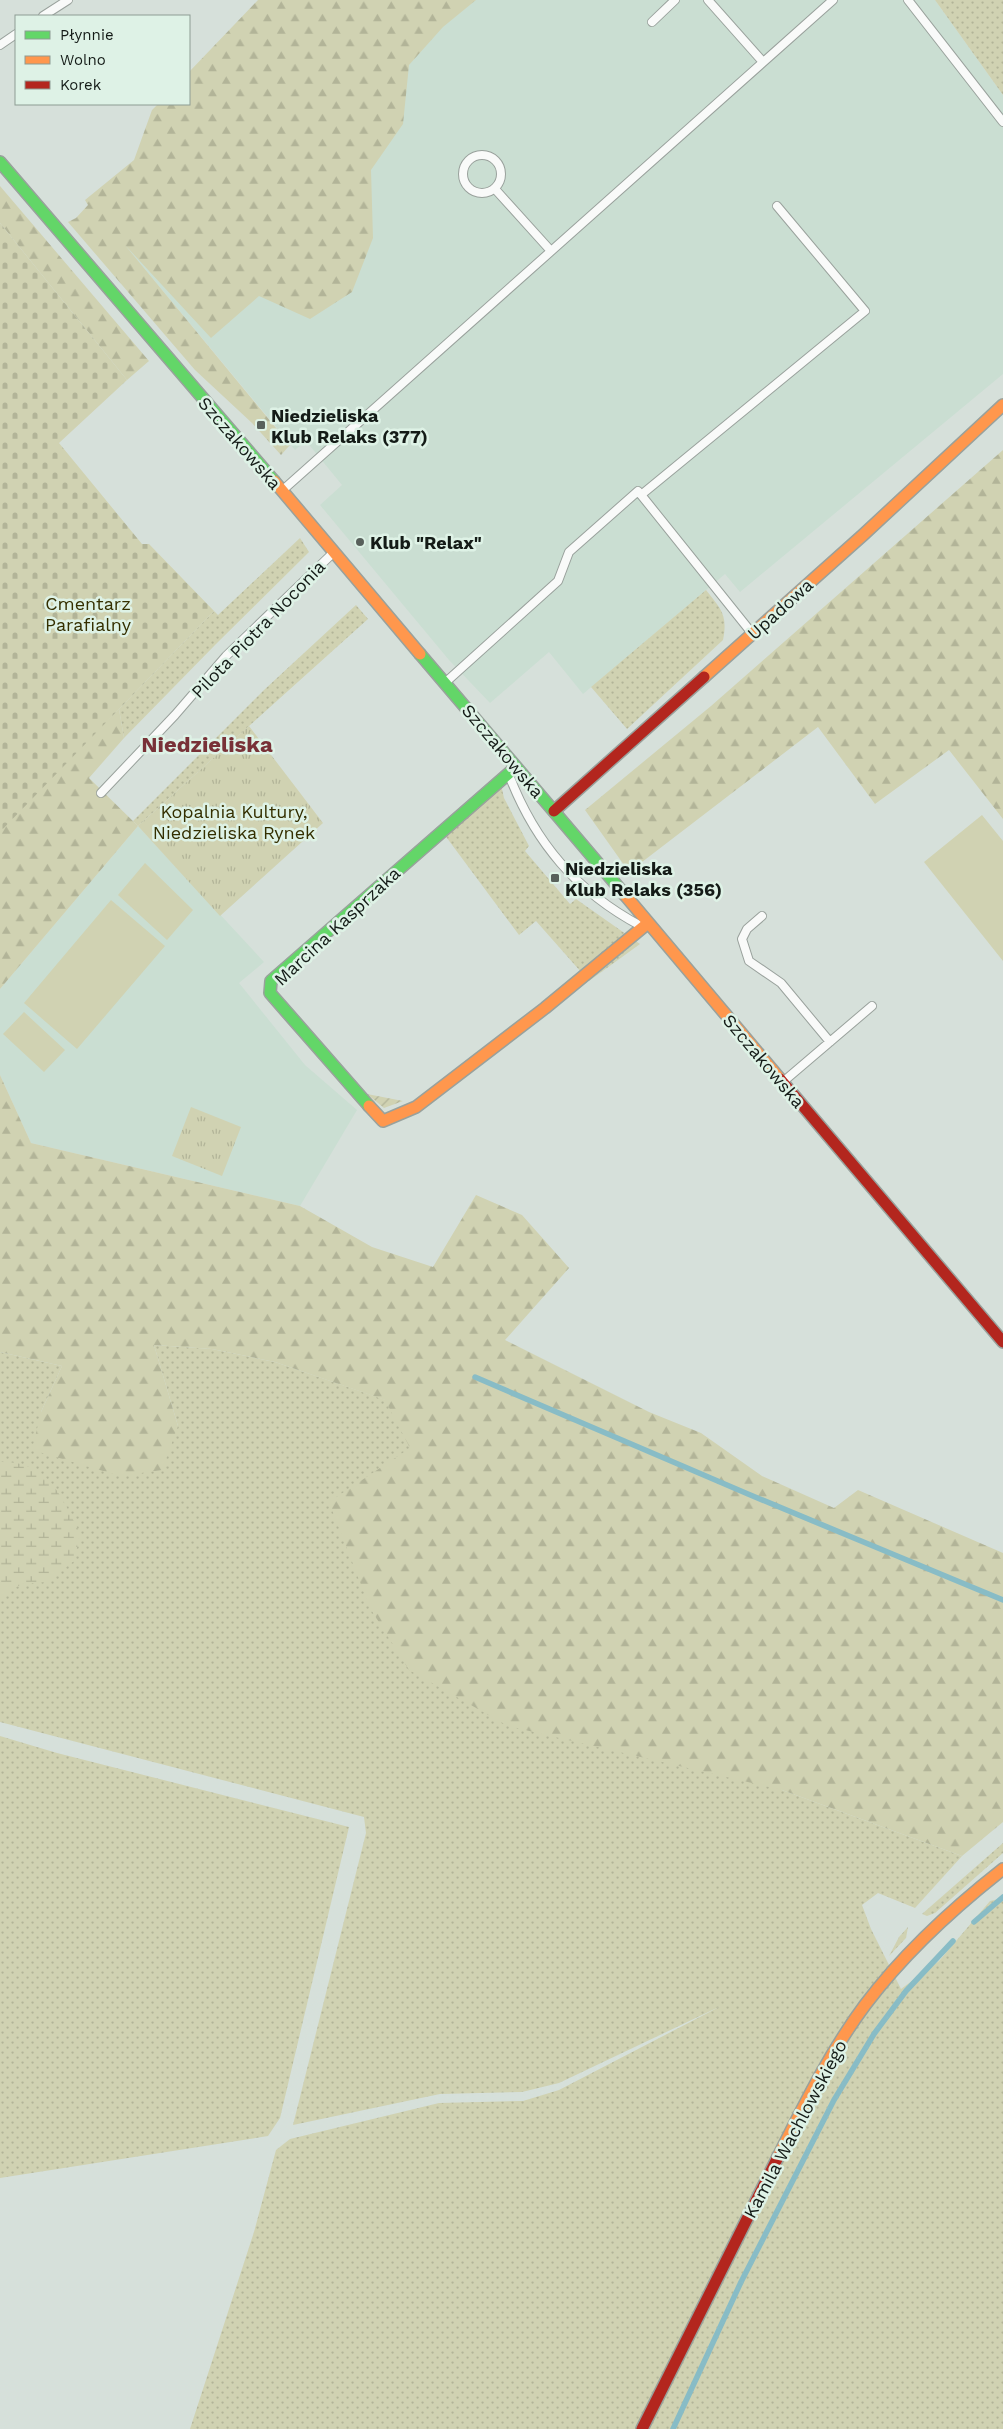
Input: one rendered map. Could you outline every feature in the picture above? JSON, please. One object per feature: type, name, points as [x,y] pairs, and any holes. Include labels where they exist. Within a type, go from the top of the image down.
[{"type":"street","name":"Szczakowska","points":[[0,162],[501,750],[512,770],[554,812],[645,925],[658,935],[1003,1342]]},
{"type":"street","name":"Upadowa","points":[[554,812],[1003,404]]},
{"type":"street","name":"Marcina Kasprzaka","points":[[512,770],[271,981],[270,993],[276,1000],[383,1121],[416,1107],[545,1008],[645,925]]},
{"type":"street","name":"Kamila Wachlowskiego","points":[[642,2429],[795,2123],[839,2042],[881,1984],[904,1958],[949,1913],[1003,1869]]},
{"type":"lane","points":[[45,15],[68,0]]},
{"type":"lane","points":[[652,22],[675,0]]},
{"type":"lane","points":[[708,0],[763,62]]},
{"type":"lane","points":[[282,491],[833,0]]},
{"type":"lane","points":[[908,0],[1003,122]]},
{"type":"lane","points":[[0,45],[15,35]]},
{"type":"lane","points":[[480,154],[495,160],[502,174],[500,182],[495,188],[483,194],[470,190],[462,177],[466,162],[473,156],[480,154]]},
{"type":"lane","points":[[495,188],[551,251]]},
{"type":"lane","points":[[641,495],[865,311],[777,206]]},
{"type":"lane","points":[[444,683],[558,581],[569,552],[638,491],[752,634]]},
{"type":"lane","name":"Pilota Piotra Noconia","points":[[101,793],[175,715],[226,656],[334,552]]},
{"type":"lane","points":[[512,770],[518,800],[532,827],[580,885],[598,901],[645,925]]},
{"type":"lane","points":[[762,916],[747,929],[742,939],[749,962],[781,983],[830,1042]]},
{"type":"lane","points":[[782,1082],[872,1006]]},
{"type":"shaded area","points":[[305,0],[935,0],[1003,95],[1003,374],[740,592],[725,574],[583,694],[549,652],[490,703],[449,660],[320,505],[342,485],[306,441],[295,450],[90,203]]},
{"type":"shaded area","points":[[138,826],[264,962],[239,983],[305,1065],[357,1110],[300,1206],[31,1143],[0,1075],[0,989]]},
{"type":"green space","points":[[258,0],[476,0],[443,27],[409,65],[403,124],[371,170],[373,238],[352,292],[310,319],[259,296],[211,338],[125,245],[290,445],[281,455],[252,423],[195,370],[68,222],[76,218],[88,205],[85,200],[134,160],[152,110],[157,105],[190,105],[190,71]]},
{"type":"green space","points":[[935,0],[1003,0],[1003,95]]},
{"type":"green space","points":[[0,186],[149,361],[127,380],[0,223]]},
{"type":"green space","name":"Cmentarz Parafialny","points":[[0,223],[127,380],[59,443],[142,544],[149,544],[214,611],[0,832]]},
{"type":"green space","points":[[1003,450],[1003,819],[949,750],[875,804],[818,727],[629,872],[585,810],[711,706]]},
{"type":"green space","points":[[300,538],[309,552],[124,738],[119,709],[214,611],[218,615]]},
{"type":"green space","points":[[706,590],[716,602],[724,618],[723,640],[627,729],[591,687]]},
{"type":"green space","points":[[356,605],[368,619],[138,826],[133,821],[264,690]]},
{"type":"green space","points":[[119,709],[124,738],[89,778],[138,826],[0,989],[0,825]]},
{"type":"green space","name":"Kopalnia Kultury, Niedzieliska Rynek","points":[[249,726],[323,823],[220,916],[138,826]]},
{"type":"green space","points":[[500,780],[504,798],[529,846],[525,851],[570,904],[576,899],[640,944],[589,981],[536,921],[519,935],[441,830]]},
{"type":"green space","points":[[982,815],[1003,841],[1003,961],[924,862]]},
{"type":"green space","points":[[145,863],[193,910],[167,940],[118,895]]},
{"type":"green space","points":[[111,900],[165,946],[77,1049],[24,1003]]},
{"type":"green space","points":[[24,1012],[65,1050],[44,1072],[3,1034]]},
{"type":"green space","points":[[0,1075],[31,1143],[300,1206],[372,1247],[433,1267],[476,1195],[522,1215],[569,1268],[505,1340],[649,1412],[701,1433],[762,1476],[834,1508],[858,1490],[1003,1553],[1003,1822],[962,1856],[782,1790],[508,1726],[409,1670],[370,1608],[329,1502],[410,1448],[385,1400],[275,1362],[212,1349],[154,1345],[178,1426],[162,1470],[120,1476],[32,1450],[41,1412],[62,1366],[0,1352]]},
{"type":"green space","points":[[367,1094],[403,1101],[384,1108]]},
{"type":"green space","points":[[191,1107],[241,1127],[222,1176],[172,1156]]},
{"type":"green space","points":[[154,1345],[212,1349],[275,1362],[386,1400],[411,1448],[782,1790],[962,1856],[915,1908],[878,1893],[862,1905],[871,1929],[901,1989],[939,1961],[990,1901],[1003,1898],[1003,2429],[190,2429],[254,2232],[276,2150],[290,2139],[439,2103],[523,2101],[559,2090],[721,2006],[559,2083],[522,2092],[440,2094],[293,2125],[366,1833],[364,1817],[0,1722],[0,1352],[62,1366],[41,1412],[178,1426]]},
{"type":"green space","points":[[0,1462],[17,1463],[30,1467],[42,1474],[59,1494],[80,1533],[74,1561],[46,1582],[22,1584],[0,1596]]},
{"type":"green space","points":[[0,1736],[57,1753],[349,1827],[280,2118],[268,2136],[0,2178]]},
{"type":"green space","points":[[1003,1843],[1003,1853],[935,1913],[927,1916],[922,1914]]},
{"type":"green space","points":[[908,1927],[906,1938],[889,1956],[899,1937]]},
{"type":"waterway","points":[[475,1377],[748,1494],[1003,1600]]},
{"type":"waterway","points":[[974,1922],[1003,1897]]},
{"type":"waterway","points":[[673,2429],[741,2282],[834,2100],[874,2034],[906,1991],[953,1941]]},
{"type":"traffic: fast","points":[[0,162],[274,481]]},
{"type":"traffic: fast","points":[[420,654],[625,895]]},
{"type":"traffic: fast","points":[[369,1106],[270,993],[271,981],[516,767]]},
{"type":"traffic: slow","points":[[704,677],[863,535],[1003,405]]},
{"type":"traffic: slow","points":[[274,481],[420,654]]},
{"type":"traffic: slow","points":[[625,895],[780,1079]]},
{"type":"traffic: slow","points":[[369,1106],[383,1121],[416,1107],[545,1008],[648,923]]},
{"type":"traffic: slow","points":[[778,2157],[829,2060],[865,2005],[912,1950],[965,1900],[1003,1869]]},
{"type":"traffic: jam","points":[[554,811],[704,677]]},
{"type":"traffic: jam","points":[[780,1079],[1003,1342]]},
{"type":"traffic: jam","points":[[642,2429],[778,2157]]},
{"type":"place","name":"Niedzieliska Klub Relaks (377)","points":[[261,425]]},
{"type":"place","name":"Klub \"Relax\"","points":[[360,542]]},
{"type":"place","name":"Niedzieliska Klub Relaks (356)","points":[[555,878]]},
{"type":"district","name":"Niedzieliska","points":[[207,744]]}]
